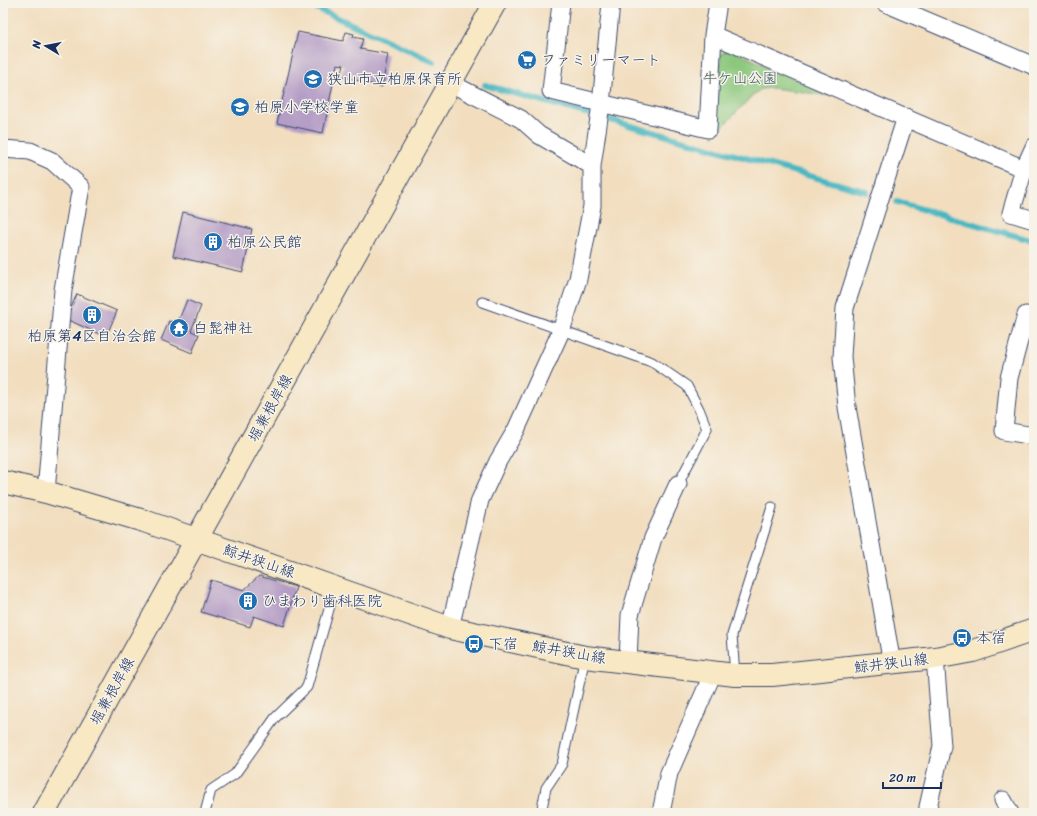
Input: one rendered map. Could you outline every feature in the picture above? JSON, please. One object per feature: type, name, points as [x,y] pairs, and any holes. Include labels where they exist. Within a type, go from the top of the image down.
[{"type":"main road","name":"堀兼根岸線","points":[[44,813],[495,3]]},
{"type":"main road","name":"鯨井狭山線","points":[[3,482],[46,492],[144,521],[450,628],[585,657],[713,673],[772,676],[892,664],[935,658],[973,651],[1034,630]]},
{"type":"street","points":[[560,3],[551,91],[708,130],[713,35],[718,3]]},
{"type":"street","points":[[450,628],[480,500],[498,461],[516,430],[561,331],[578,279],[592,206],[592,166],[601,104],[611,3]]},
{"type":"street","points":[[885,3],[1034,66]]},
{"type":"street","points":[[713,35],[1024,169]]},
{"type":"street","points":[[450,83],[521,119],[538,136],[592,166]]},
{"type":"street","points":[[892,664],[847,407],[842,357],[845,308],[906,117]]},
{"type":"street","points":[[1034,146],[1024,169],[1011,213],[1034,220]]},
{"type":"street","points":[[3,149],[30,151],[52,161],[81,187],[63,290],[46,492]]},
{"type":"street","points":[[1034,317],[1026,315],[1009,378],[1004,431],[1034,436]]},
{"type":"street","points":[[628,662],[630,615],[653,538],[678,484]]},
{"type":"street","points":[[928,813],[928,807],[942,746],[935,658]]},
{"type":"street","points":[[661,813],[669,773],[713,673]]},
{"type":"lane","points":[[482,302],[652,362],[687,386],[707,429],[678,484]]},
{"type":"lane","points":[[735,675],[732,636],[772,507]]},
{"type":"lane","points":[[205,813],[210,790],[235,774],[275,718],[307,687],[335,588]]},
{"type":"lane","points":[[541,813],[546,788],[562,764],[585,657]]},
{"type":"green space","name":"牛ケ山公園","points":[[730,49],[831,96],[773,88],[761,89],[751,97],[713,137],[721,54]]},
{"type":"building","points":[[298,32],[343,41],[346,32],[354,34],[353,37],[363,39],[360,49],[388,54],[382,87],[341,76],[344,65],[337,64],[323,133],[277,123]]},
{"type":"building","name":"柏原公民館","points":[[183,212],[252,229],[243,272],[173,256]]},
{"type":"building","name":"柏原第4区自治会館","points":[[77,294],[117,311],[106,337],[66,319]]},
{"type":"building","name":"白髭神社","points":[[187,300],[201,306],[191,331],[199,334],[192,353],[161,340],[169,321],[177,324]]},
{"type":"building","name":"ひまわり歯科医院","points":[[259,576],[296,587],[284,626],[254,616],[250,627],[201,612],[211,580],[244,590]]},
{"type":"waterway","points":[[305,3],[434,62]]},
{"type":"waterway","points":[[485,85],[867,192]]},
{"type":"waterway","points":[[897,202],[1034,241]]},
{"type":"place","name":"ファミリーマート","points":[[527,60]]},
{"type":"place","name":"狭山市立柏原保育所","points":[[313,79]]},
{"type":"place","name":"柏原小学校学童","points":[[240,107]]},
{"type":"place","name":"柏原公民館","points":[[213,242]]},
{"type":"place","name":"柏原第4区自治会館","points":[[92,315]]},
{"type":"place","name":"白髭神社","points":[[179,328]]},
{"type":"place","name":"ひまわり歯科医院","points":[[248,601]]},
{"type":"place","name":"本宿","points":[[962,638]]},
{"type":"place","name":"下宿","points":[[474,644]]}]
